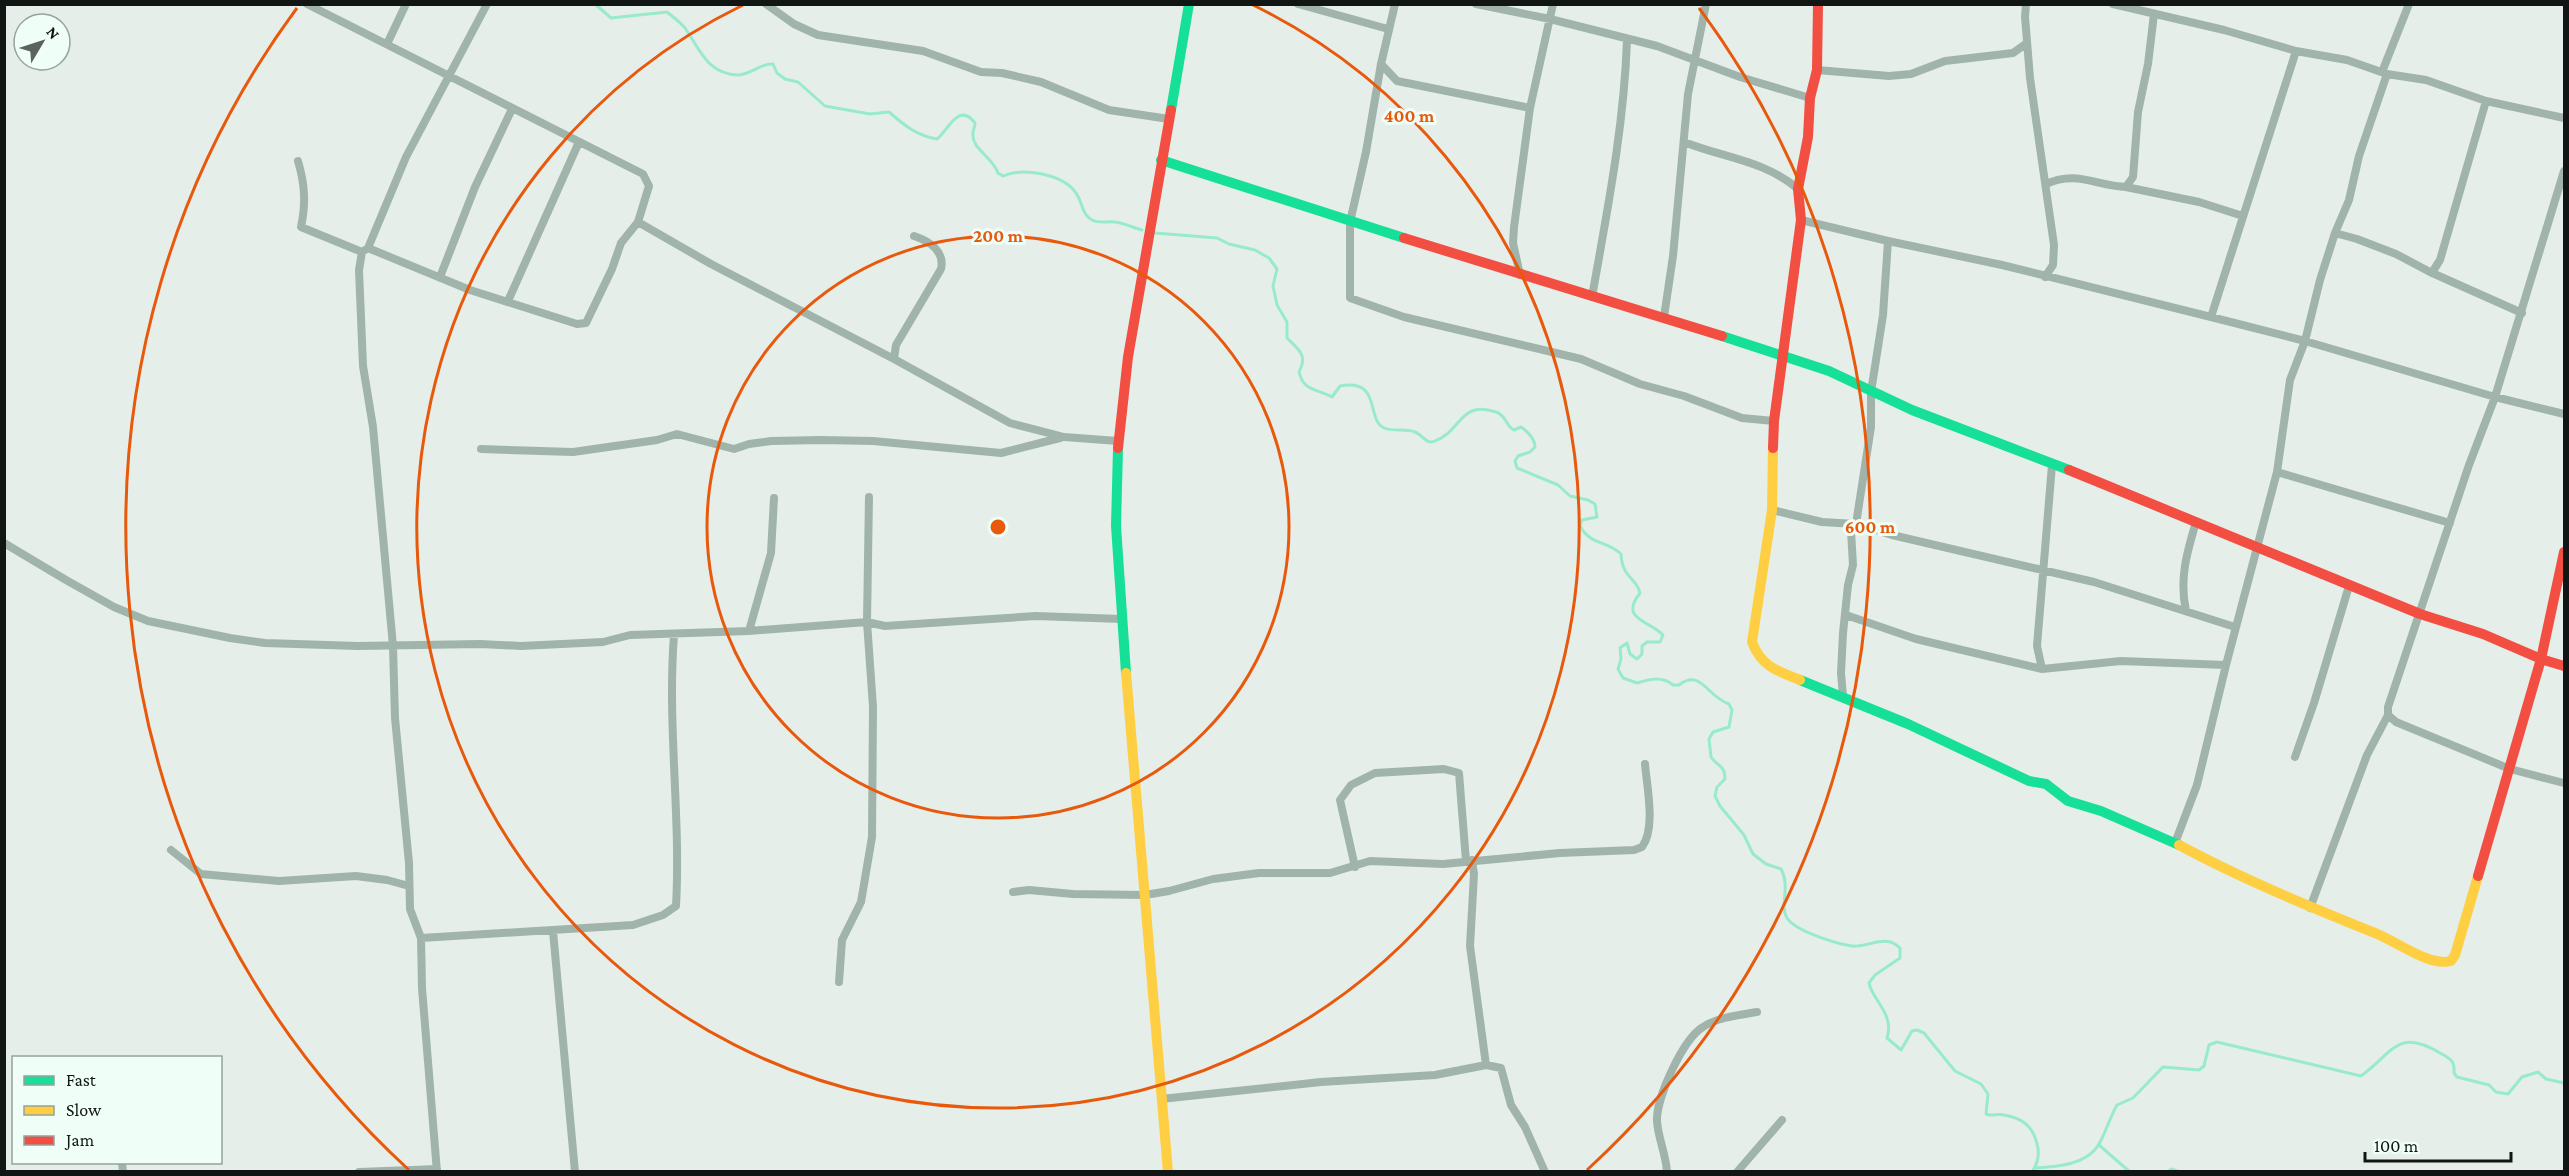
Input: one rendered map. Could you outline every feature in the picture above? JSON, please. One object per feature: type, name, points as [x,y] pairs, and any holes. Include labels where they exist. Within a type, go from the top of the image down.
[{"type":"street","points":[[298,161],[305,186],[305,207],[301,227],[470,290],[577,324],[585,323],[612,269],[621,243],[638,222],[649,186],[643,174],[307,4]]},
{"type":"street","points":[[387,44],[406,4]]},
{"type":"street","points":[[359,1172],[437,1170],[422,988],[421,938],[410,909],[409,863],[395,718],[393,646],[375,445],[363,366],[359,270],[365,250],[406,157],[487,4]]},
{"type":"street","points":[[766,4],[794,24],[818,35],[923,51],[981,72],[1002,73],[1041,82],[1109,110],[1168,119]]},
{"type":"street","points":[[1168,1172],[1134,781],[1116,526],[1118,441],[1128,357],[1189,4]]},
{"type":"street","points":[[1298,4],[1388,29]]},
{"type":"street","points":[[1395,4],[1388,29],[1366,152],[1350,222],[1352,242],[1349,274],[1350,298],[1404,317],[1581,359],[1640,384],[1684,396],[1742,418],[1774,421]]},
{"type":"street","points":[[1476,4],[1657,46],[1740,77],[1810,98]]},
{"type":"street","points":[[1520,275],[1513,243],[1530,108],[1553,4]]},
{"type":"street","points":[[1664,317],[1673,256],[1688,94],[1706,4]]},
{"type":"street","points":[[1818,4],[1817,70],[1810,98],[1808,137],[1798,189],[1802,220],[1774,421],[1772,510],[1753,647],[1758,658],[1780,672],[1843,696],[2029,781],[2046,784],[2068,801],[2101,812],[2175,843],[2214,864],[2310,908],[2378,934],[2428,960],[2444,963],[2451,961],[2455,955],[2510,769],[2541,659],[2565,552]]},
{"type":"street","points":[[2026,4],[2027,43],[2054,245],[2053,265],[2045,277]]},
{"type":"street","points":[[2113,4],[2138,7],[2154,14],[2296,51],[2347,60],[2385,73],[2426,80],[2487,101],[2565,118]]},
{"type":"street","points":[[2175,843],[2197,784],[2235,627],[2258,549],[2277,472],[2290,380],[2305,341],[2320,280],[2335,233],[2349,200],[2359,156],[2409,4]]},
{"type":"street","points":[[2126,187],[2133,177],[2138,112],[2148,64],[2154,14]]},
{"type":"street","points":[[1592,297],[1616,161],[1626,83],[1627,40]]},
{"type":"street","points":[[1817,70],[1889,76],[1911,74],[1945,61],[2013,53],[2027,43]]},
{"type":"street","points":[[2211,317],[2296,51]]},
{"type":"street","points":[[1382,64],[1397,81],[1530,108]]},
{"type":"street","points":[[2430,273],[2440,260],[2487,101]]},
{"type":"street","points":[[440,277],[475,187],[512,109]]},
{"type":"street","points":[[508,301],[579,142]]},
{"type":"street","points":[[1684,142],[1764,166],[1782,176],[1798,189]]},
{"type":"street","points":[[1161,160],[1350,222],[1664,317],[1829,371],[1871,392],[2052,465],[2084,474],[2349,586],[2565,666]]},
{"type":"street","points":[[2310,908],[2367,755],[2388,715],[2388,707],[2469,465],[2495,397],[2565,171]]},
{"type":"street","points":[[2046,184],[2060,178],[2082,178],[2115,187],[2126,187],[2199,202],[2243,216]]},
{"type":"street","points":[[1802,220],[2002,265],[2211,317],[2305,341],[2495,397],[2565,414]]},
{"type":"street","points":[[638,222],[752,287],[894,359],[1010,423],[1064,437],[1118,441]]},
{"type":"street","points":[[2335,233],[2357,238],[2396,254],[2430,273],[2522,313]]},
{"type":"street","points":[[894,359],[896,345],[943,260],[939,251],[925,240],[914,236]]},
{"type":"street","points":[[1843,696],[1841,673],[1848,585],[1853,566],[1851,531],[1856,524],[1871,427],[1871,392],[1883,315],[1888,241]]},
{"type":"street","points":[[481,449],[573,452],[657,440],[677,434],[734,449],[771,441],[820,440],[873,441],[1001,453],[1064,437]]},
{"type":"street","points":[[2042,669],[2037,646],[2045,572],[2052,465]]},
{"type":"street","points":[[2277,472],[2450,523]]},
{"type":"street","points":[[839,982],[843,940],[861,902],[872,837],[873,707],[867,622],[869,497]]},
{"type":"street","points":[[748,631],[771,553],[774,498]]},
{"type":"street","points":[[1772,510],[1822,522],[1856,524],[1892,535],[2094,582],[2235,627]]},
{"type":"street","points":[[2186,611],[2182,592],[2183,570],[2196,522]]},
{"type":"street","points":[[4,543],[114,607],[148,621],[266,643],[521,646],[603,642],[630,634],[674,635],[867,622],[885,626],[1036,616],[1122,619]]},
{"type":"street","points":[[2295,757],[2314,703],[2349,586]]},
{"type":"street","points":[[1846,615],[1916,639],[2042,669],[2121,661],[2226,665]]},
{"type":"street","points":[[421,938],[633,925],[663,915],[676,906],[674,723],[671,674],[674,635]]},
{"type":"street","points":[[2388,715],[2396,722],[2510,769],[2565,783]]},
{"type":"street","points":[[1013,892],[1029,890],[1073,894],[1145,895],[1213,879],[1248,874],[1287,871],[1330,873],[1370,861],[1443,864],[1560,853],[1605,852],[1642,847],[1648,838],[1650,817],[1645,764]]},
{"type":"street","points":[[1355,867],[1340,800],[1351,784],[1374,773],[1444,769],[1459,772],[1469,860],[1474,874],[1470,946],[1486,1065]]},
{"type":"street","points":[[171,850],[201,874],[279,881],[356,876],[387,880],[409,886]]},
{"type":"street","points":[[553,931],[575,1172]]},
{"type":"street","points":[[1667,1172],[1657,1121],[1660,1102],[1682,1052],[1691,1036],[1703,1026],[1757,1012]]},
{"type":"street","points":[[1161,1099],[1321,1082],[1435,1075],[1486,1065],[1502,1068],[1511,1105],[1525,1127],[1545,1172]]},
{"type":"street","points":[[1737,1172],[1782,1120]]},
{"type":"waterway","points":[[595,4],[611,18],[667,12],[685,28],[706,59],[727,74],[743,74],[764,65],[773,64],[777,73],[785,79],[798,82],[825,106],[870,114],[889,112],[917,133],[930,138],[937,139],[958,116],[969,117],[975,123],[973,133],[975,144],[992,162],[998,173],[1003,176],[1011,173],[1031,172],[1052,177],[1070,186],[1076,193],[1086,215],[1092,220],[1118,223],[1142,230]]},
{"type":"waterway","points":[[1155,233],[1217,238],[1229,244],[1255,250],[1269,258],[1277,269],[1273,286],[1277,305],[1287,322],[1287,338],[1301,353],[1303,361],[1299,372],[1304,383],[1311,389],[1332,397],[1340,386],[1353,385],[1362,388],[1368,394],[1379,424],[1391,430],[1418,433],[1429,442],[1451,431],[1468,413],[1484,409],[1502,416],[1514,430],[1521,427],[1529,433],[1535,447],[1530,452],[1518,456],[1515,461],[1517,468],[1558,485],[1570,496],[1595,504],[1597,517],[1582,520],[1580,526],[1589,537],[1621,554],[1624,568],[1640,593],[1634,602],[1634,614],[1663,635],[1660,642],[1647,642],[1642,646],[1642,654],[1637,659],[1630,654],[1627,643],[1620,648],[1621,659],[1618,669],[1623,678],[1637,683],[1660,679],[1673,685],[1693,680],[1729,704],[1732,710],[1729,727],[1713,732],[1709,739],[1711,757],[1725,774],[1725,779],[1717,787],[1715,796],[1720,806],[1744,835],[1753,854],[1766,864],[1781,869],[1785,883],[1784,908],[1787,918],[1798,928],[1837,943],[1858,946],[1883,941],[1900,948],[1900,958],[1875,975],[1869,983],[1886,1015],[1889,1029],[1887,1038],[1901,1050],[1912,1031],[1917,1030],[1924,1033],[1955,1071],[1981,1084],[1988,1094],[1986,1114],[2010,1116],[2026,1124],[2033,1132],[2038,1148],[2038,1158],[2032,1172]]},
{"type":"waterway","points":[[2035,1168],[2070,1164],[2087,1156],[2099,1144],[2117,1105],[2133,1098],[2163,1067],[2199,1070],[2204,1066],[2209,1045],[2217,1042],[2361,1076],[2396,1046],[2414,1042],[2450,1059],[2457,1077],[2489,1085],[2496,1092],[2508,1094],[2522,1077],[2538,1072],[2546,1079],[2564,1083]]},
{"type":"waterway","points":[[2099,1145],[2130,1172]]},
{"type":"waterway","points":[[2168,1172],[2171,1169],[2180,1172]]},
{"type":"traffic: fast","points":[[1171,110],[1189,4]]},
{"type":"traffic: fast","points":[[1161,160],[1404,238]]},
{"type":"traffic: fast","points":[[1722,336],[1829,371],[1912,410],[2069,470]]},
{"type":"traffic: fast","points":[[1118,448],[1116,526],[1126,673]]},
{"type":"traffic: fast","points":[[1800,680],[1908,724],[2029,781],[2046,784],[2068,801],[2101,811],[2179,845]]},
{"type":"traffic: slow","points":[[1773,448],[1772,510],[1752,642],[1760,657],[1771,667],[1800,680]]},
{"type":"traffic: slow","points":[[1126,673],[1168,1172]]},
{"type":"traffic: slow","points":[[2179,845],[2276,892],[2375,933],[2423,957],[2442,962],[2451,961],[2455,955],[2478,876]]},
{"type":"traffic: jam","points":[[1773,448],[1774,421],[1801,220],[1798,189],[1808,137],[1810,98],[1817,70],[1818,4]]},
{"type":"traffic: jam","points":[[1118,448],[1128,357],[1171,110]]},
{"type":"traffic: jam","points":[[1404,238],[1722,336]]},
{"type":"traffic: jam","points":[[2069,470],[2420,614],[2483,634],[2541,659],[2564,666]]},
{"type":"traffic: jam","points":[[2478,876],[2541,659],[2564,552]]}]
